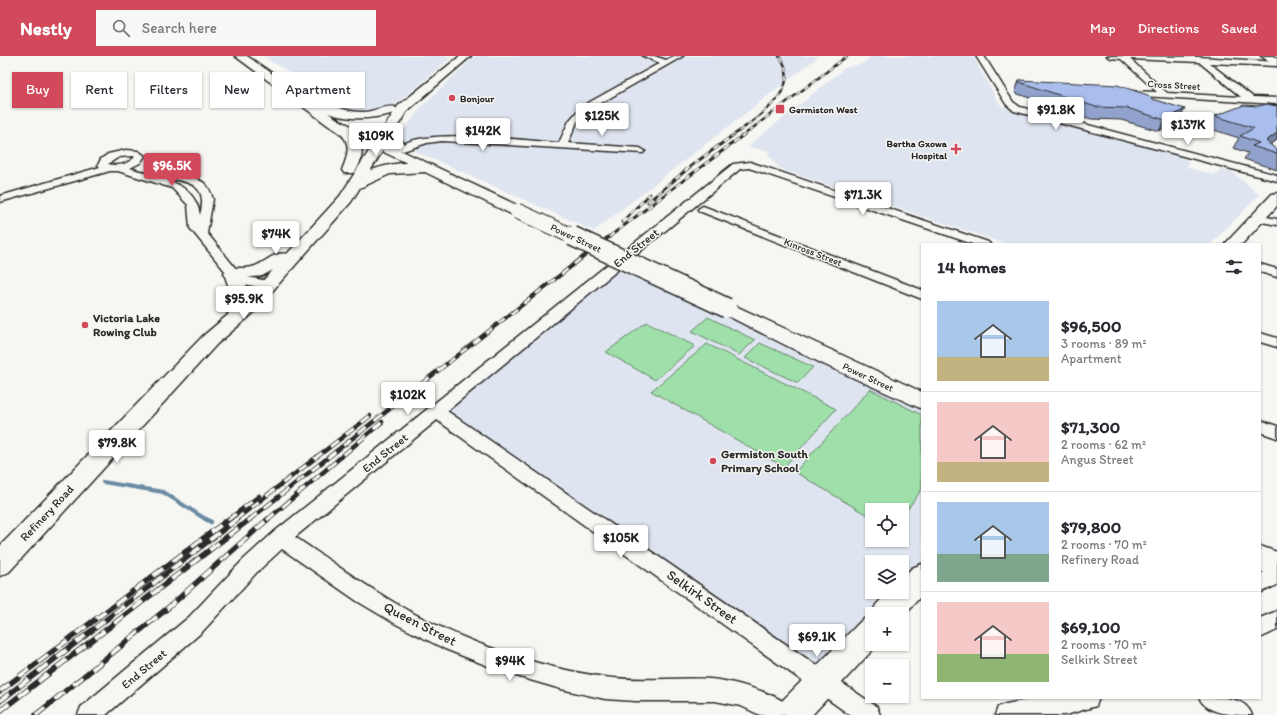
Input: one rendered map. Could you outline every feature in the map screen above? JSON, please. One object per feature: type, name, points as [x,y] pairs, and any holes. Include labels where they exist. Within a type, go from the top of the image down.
[{"type":"main road","name":"Power Street","points":[[244,56],[272,74]]},
{"type":"main road","name":"Power Street","points":[[244,56],[309,106],[378,150],[522,208]]},
{"type":"main road","name":"Refinery Road","points":[[210,340],[214,331],[233,309],[263,285],[346,199],[378,150],[391,110],[461,56]]},
{"type":"main road","name":"Refinery Road","points":[[392,126],[402,109],[461,56]]},
{"type":"main road","points":[[1266,56],[1277,63]]},
{"type":"main road","name":"Power Street","points":[[324,108],[343,120],[378,150],[522,208],[731,304],[921,386]]},
{"type":"main road","points":[[327,108],[352,116],[373,114],[391,110]]},
{"type":"main road","points":[[346,130],[354,140],[356,149],[378,150],[393,137],[392,126]]},
{"type":"main road","name":"Refinery Road","points":[[0,564],[210,340],[235,319],[263,285],[282,258],[378,150]]},
{"type":"main road","points":[[357,184],[377,172],[392,168],[411,168],[432,171]]},
{"type":"main road","points":[[1234,243],[1277,197]]},
{"type":"main road","points":[[233,309],[240,290],[233,273],[256,272],[282,258]]},
{"type":"main road","name":"Power Street","points":[[731,304],[830,359],[921,401]]},
{"type":"main road","points":[[1261,542],[1277,550]]},
{"type":"main road","points":[[1261,558],[1277,566]]},
{"type":"main road","points":[[893,607],[921,577]]},
{"type":"main road","points":[[790,715],[865,637]]},
{"type":"street","points":[[647,56],[666,63]]},
{"type":"street","points":[[562,146],[573,121],[584,109],[679,56]]},
{"type":"street","points":[[980,56],[1003,86],[1010,104],[1017,108],[1277,183]]},
{"type":"street","points":[[1111,56],[1198,58],[1277,63]]},
{"type":"street","points":[[1122,56],[1165,95]]},
{"type":"street","points":[[1198,58],[1251,100]]},
{"type":"street","name":"Cross Street","points":[[1117,93],[1277,101]]},
{"type":"street","points":[[378,150],[442,138],[640,151]]},
{"type":"street","points":[[1137,142],[1277,178]]},
{"type":"street","points":[[0,199],[113,168],[130,165],[139,160],[140,156],[130,153],[115,156],[103,162],[104,167],[113,168],[170,183],[189,198],[193,204],[196,228],[233,273],[243,280],[263,285]]},
{"type":"street","points":[[130,165],[132,169],[136,171],[192,180],[208,199],[200,233]]},
{"type":"street","name":"End Street","points":[[89,715],[190,629],[250,566],[281,538],[731,171],[741,165],[750,165],[981,243]]},
{"type":"street","points":[[189,198],[205,194]]},
{"type":"street","name":"Kinross Street","points":[[703,209],[921,295]]},
{"type":"street","points":[[1256,218],[1277,222]]},
{"type":"street","points":[[1261,268],[1277,274]]},
{"type":"street","points":[[1261,337],[1277,343]]},
{"type":"street","name":"Selkirk Street","points":[[436,411],[869,715]]},
{"type":"street","points":[[1261,426],[1277,432]]},
{"type":"street","name":"Queen Street","points":[[281,538],[376,602],[405,618],[450,641],[523,669],[612,690],[716,690],[750,698],[782,715]]},
{"type":"street","points":[[1261,583],[1277,575]]},
{"type":"street","points":[[1261,628],[1277,620]]},
{"type":"street","points":[[1006,715],[1053,711],[1085,699]]},
{"type":"street","points":[[1212,699],[1241,715]]},
{"type":"shaded area","points":[[263,56],[453,56],[399,102],[387,109],[361,113],[347,108],[365,108],[365,72],[288,72]]},
{"type":"shaded area","points":[[475,56],[819,56],[594,231],[395,142],[421,107]]},
{"type":"shaded area","name":"Bertha Gxowa Hospital","points":[[872,56],[973,56],[998,102],[1003,107],[1170,153],[1185,159],[1189,163],[1186,167],[1214,175],[1221,170],[1231,171],[1259,195],[1212,243],[1003,243],[780,169],[768,154],[769,151],[747,147],[845,68],[862,64]]},
{"type":"shaded area","name":"Germiston South Primary School","points":[[628,257],[729,303],[921,396],[921,572],[909,585],[909,555],[865,555],[865,599],[896,599],[889,607],[865,607],[865,632],[816,684],[436,413]]},
{"type":"green space","points":[[708,317],[755,340],[739,355],[692,331]]},
{"type":"green space","points":[[647,322],[695,346],[655,380],[606,352]]},
{"type":"green space","points":[[760,343],[813,367],[798,383],[745,358]]},
{"type":"green space","points":[[707,344],[836,409],[784,467],[651,391]]},
{"type":"green space","points":[[870,389],[921,414],[921,490],[909,507],[909,503],[865,503],[865,514],[795,472]]},
{"type":"building","points":[[1019,80],[1117,85],[1148,95],[1152,99],[1185,109],[1165,120],[1127,108],[1096,107],[1019,82]]},
{"type":"building","points":[[1267,104],[1277,106],[1277,133],[1266,141],[1277,150],[1277,154],[1252,146],[1259,143],[1240,136],[1254,128],[1215,116],[1244,105],[1258,106]]},
{"type":"waterway","points":[[103,482],[163,492],[207,520]]},
{"type":"waterway","points":[[206,519],[211,522]]},
{"type":"railway","points":[[731,137],[763,113],[782,92],[786,80],[786,68],[779,56]]},
{"type":"railway","points":[[741,137],[847,56]]},
{"type":"railway","points":[[648,202],[691,166],[732,136]]},
{"type":"railway","points":[[609,237],[742,136]]},
{"type":"railway","points":[[622,222],[650,194]]},
{"type":"railway","points":[[448,363],[610,236]]},
{"type":"railway","points":[[249,520],[449,362]]},
{"type":"railway","points":[[235,520],[370,416]]},
{"type":"railway","points":[[267,520],[382,422]]},
{"type":"railway","points":[[228,520],[259,496]]},
{"type":"railway","points":[[0,691],[229,519]]},
{"type":"railway","points":[[0,701],[237,519]]},
{"type":"railway","points":[[0,711],[250,519]]},
{"type":"railway","points":[[36,715],[169,607],[268,519]]},
{"type":"place","name":"Bonjour","points":[[452,98]]},
{"type":"place","name":"Germiston West","points":[[780,109]]},
{"type":"place","name":"Bertha Gxowa Hospital","points":[[956,149]]},
{"type":"place","name":"Victoria Lake Rowing Club","points":[[85,325]]},
{"type":"place","name":"Germiston South Primary School","points":[[713,461]]}]
